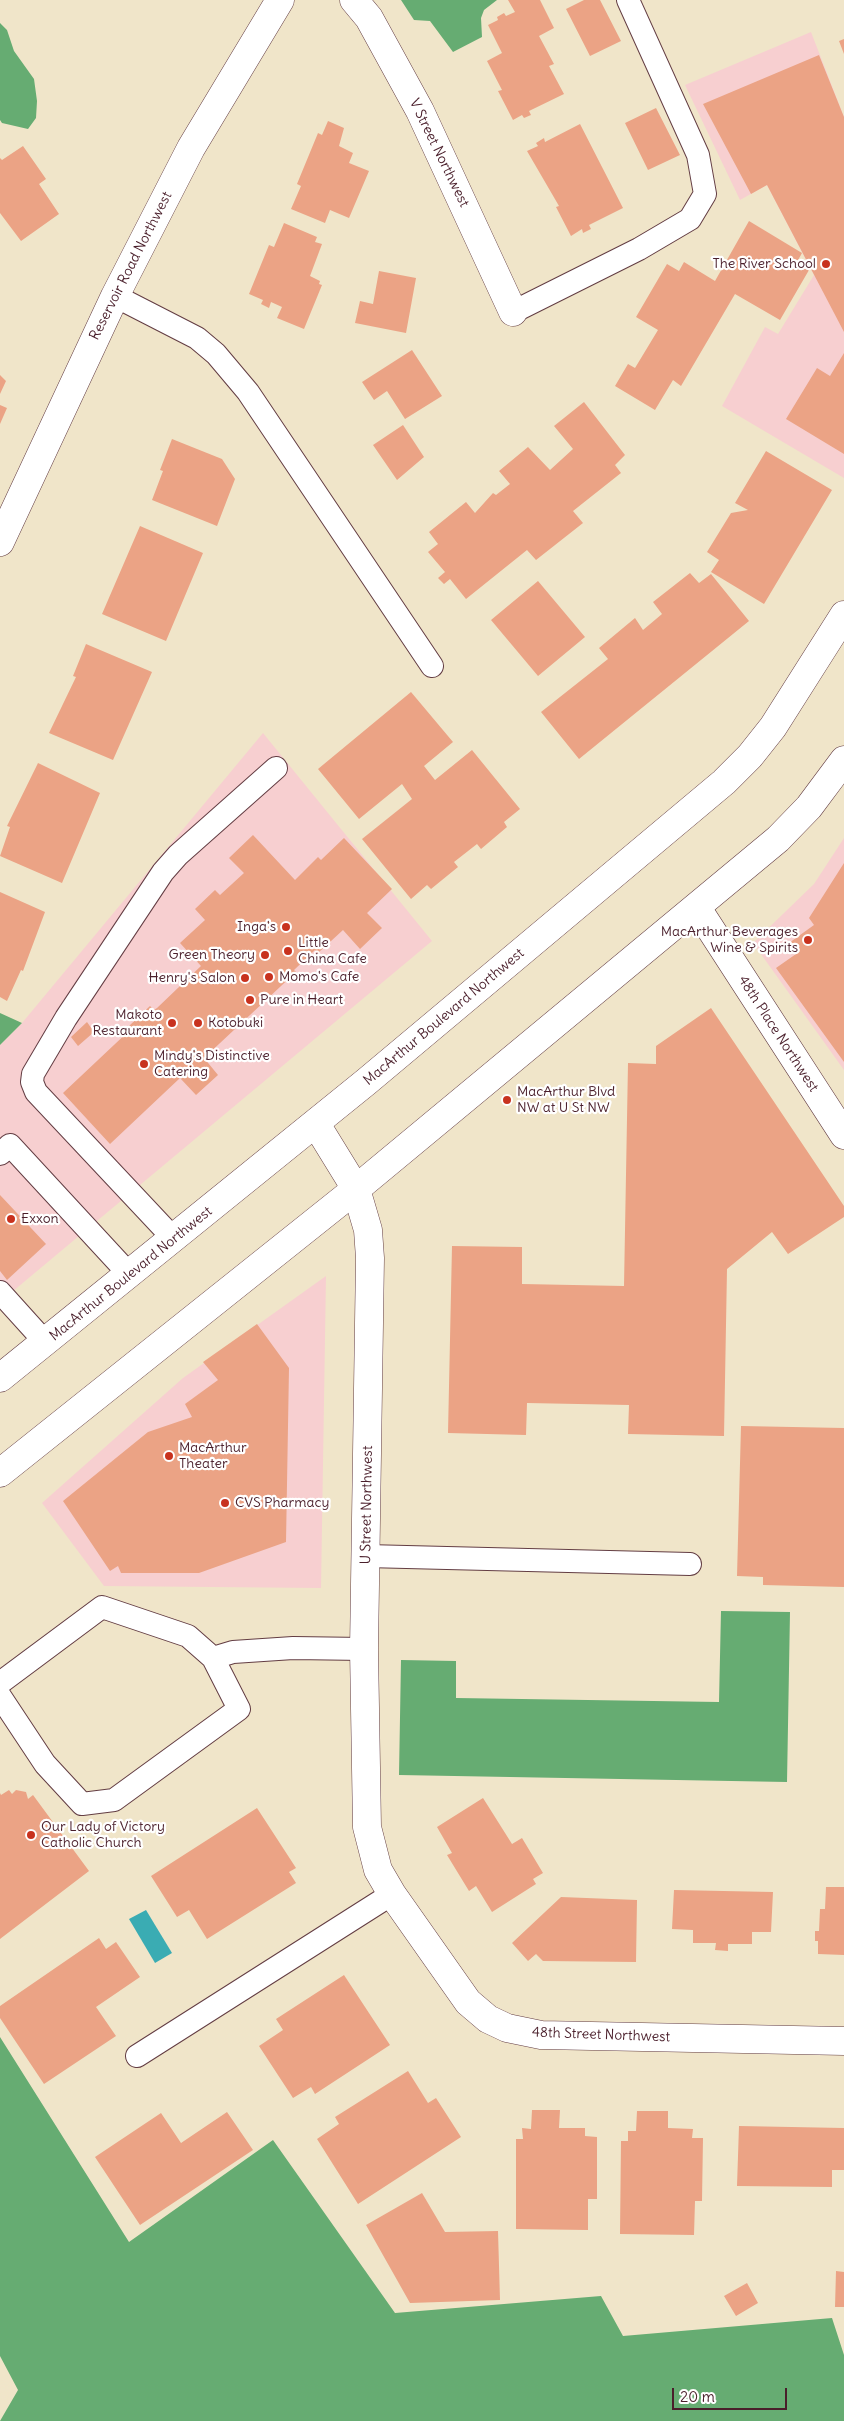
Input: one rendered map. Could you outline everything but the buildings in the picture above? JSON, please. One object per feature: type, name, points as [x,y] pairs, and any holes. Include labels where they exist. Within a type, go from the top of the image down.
[{"type":"main road","name":"Reservoir Road Northwest","points":[[0,542],[8,503],[191,148],[280,0]]},
{"type":"main road","name":"V Street Northwest","points":[[354,0],[369,18],[420,111],[513,312]]},
{"type":"main road","name":"MacArthur Boulevard Northwest","points":[[0,1378],[46,1343],[316,1124],[724,782],[750,756],[772,726],[844,614]]},
{"type":"main road","points":[[0,1473],[356,1189],[697,908],[778,839],[809,807],[844,760]]},
{"type":"main road","name":"48th Place Northwest","points":[[697,908],[844,1135]]},
{"type":"main road","name":"U Street Northwest","points":[[316,1124],[356,1189],[368,1230],[370,1258],[364,1649],[367,1827],[378,1870],[392,1894]]},
{"type":"main road","name":"48th Street Northwest","points":[[392,1894],[468,2002],[488,2019],[507,2028],[541,2034],[844,2041]]},
{"type":"lane","points":[[513,312],[639,249],[690,219],[705,194],[698,155],[628,0]]},
{"type":"lane","points":[[115,296],[197,338],[216,354],[248,392],[432,666]]},
{"type":"lane","points":[[174,1239],[36,1092],[32,1082],[33,1074],[66,1018],[163,872],[178,855],[276,768]]},
{"type":"lane","points":[[0,1154],[10,1145],[130,1275]]},
{"type":"lane","points":[[0,1292],[46,1343]]},
{"type":"lane","points":[[366,1556],[690,1564]]},
{"type":"lane","points":[[0,1683],[102,1607],[188,1636],[214,1658],[239,1709],[114,1800],[82,1804],[45,1764],[0,1696]]},
{"type":"lane","points":[[214,1658],[233,1652],[293,1648],[364,1649]]},
{"type":"lane","points":[[137,2056],[392,1894]]},
{"type":"shaded area","name":"The River School","points":[[811,32],[844,117],[844,478],[722,406],[765,327],[778,334],[814,275],[767,185],[740,200],[685,85]]},
{"type":"shaded area","points":[[263,733],[432,941],[0,1302],[0,1045],[22,1023]]},
{"type":"shaded area","points":[[844,838],[844,1070],[753,943],[814,884]]},
{"type":"shaded area","name":"CVS Pharmacy","points":[[326,1276],[321,1588],[104,1586],[42,1503],[183,1378]]},
{"type":"green space","points":[[401,0],[497,0],[484,10],[481,18],[482,37],[453,52],[430,21],[414,20]]},
{"type":"green space","points":[[0,23],[7,30],[14,51],[34,79],[37,101],[36,118],[28,129],[2,123],[0,120]]},
{"type":"green space","points":[[0,1013],[22,1023],[0,1045]]},
{"type":"green space","points":[[721,1611],[790,1612],[787,1782],[399,1775],[401,1660],[456,1661],[456,1698],[719,1702]]},
{"type":"green space","points":[[0,2037],[129,2242],[273,2140],[395,2313],[601,2296],[623,2336],[832,2318],[844,2355],[844,2421],[0,2421],[18,2390],[0,2356]]},
{"type":"water","points":[[146,1910],[172,1953],[155,1963],[129,1919]]},
{"type":"place","name":"The River School","points":[[826,264]]},
{"type":"place","name":"Inga's","points":[[286,927]]},
{"type":"place","name":"MacArthur Beverages Wine & Spirits","points":[[808,940]]},
{"type":"place","name":"Little China Cafe","points":[[288,951]]},
{"type":"place","name":"Green Theory","points":[[265,955]]},
{"type":"place","name":"Momo's Cafe","points":[[269,977]]},
{"type":"place","name":"Henry's Salon","points":[[245,978]]},
{"type":"place","name":"Pure in Heart","points":[[250,1000]]},
{"type":"place","name":"Makoto Restaurant","points":[[172,1023]]},
{"type":"place","name":"Kotobuki","points":[[198,1023]]},
{"type":"place","name":"Mindy's Distinctive Catering","points":[[144,1064]]},
{"type":"place","name":"MacArthur Blvd NW at U St NW","points":[[507,1100]]},
{"type":"place","name":"Exxon","points":[[11,1219]]},
{"type":"place","name":"MacArthur Theater","points":[[169,1456]]},
{"type":"place","name":"CVS Pharmacy","points":[[225,1503]]},
{"type":"place","name":"Our Lady of Victory Catholic Church","points":[[31,1835]]}]
